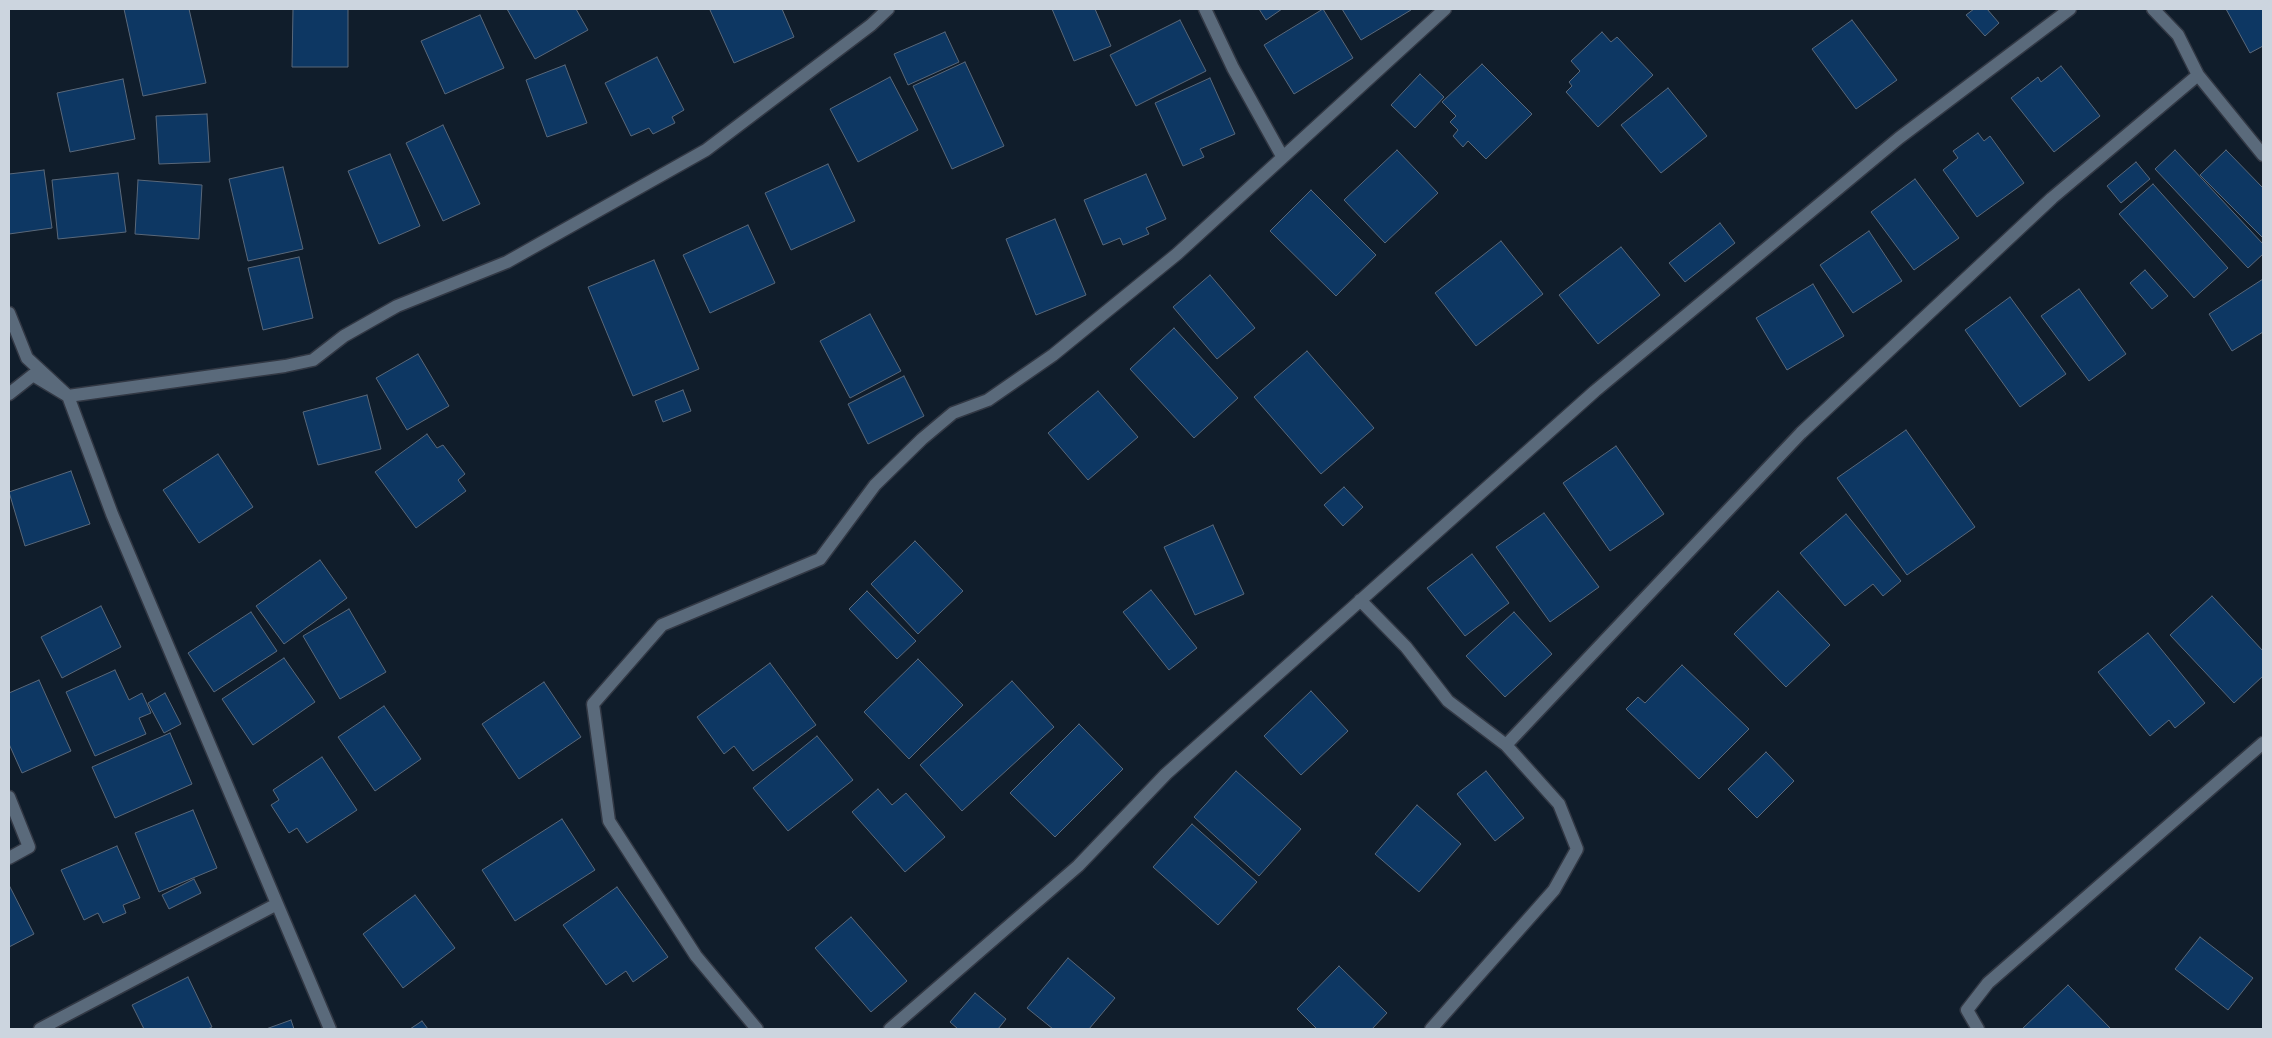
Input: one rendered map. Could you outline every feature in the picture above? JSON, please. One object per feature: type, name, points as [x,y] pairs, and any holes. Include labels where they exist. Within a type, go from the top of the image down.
[{"type":"street","points":[[9,394],[33,375],[68,396],[285,366],[313,360],[344,336],[397,306],[507,262],[706,150],[871,25],[888,9]]},
{"type":"street","points":[[1205,9],[1233,68],[1282,156]]},
{"type":"street","points":[[757,1029],[696,956],[609,821],[593,704],[662,625],[820,558],[875,484],[922,439],[954,413],[988,400],[1053,355],[1177,254],[1445,9]]},
{"type":"street","points":[[890,1029],[1078,866],[1166,774],[1602,385],[1900,138],[2070,9]]},
{"type":"street","points":[[2152,9],[2178,35],[2198,75],[2263,155]]},
{"type":"street","points":[[1506,745],[1801,433],[2052,198],[2198,75]]},
{"type":"street","points":[[9,313],[27,358],[68,396],[112,514],[330,1029]]},
{"type":"street","points":[[1360,600],[1406,647],[1448,701],[1506,745],[1559,804],[1576,849],[1554,890],[1431,1029]]},
{"type":"street","points":[[1978,1029],[1967,1010],[1988,983],[2263,743]]},
{"type":"street","points":[[9,797],[29,847],[9,858]]},
{"type":"street","points":[[40,1029],[277,904]]},
{"type":"building","points":[[124,9],[189,9],[206,83],[143,96]]},
{"type":"building","points":[[293,9],[348,9],[348,67],[292,67]]},
{"type":"building","points":[[507,9],[576,9],[588,30],[535,59]]},
{"type":"building","points":[[782,9],[794,37],[734,63],[710,10]]},
{"type":"building","points":[[1052,9],[1095,9],[1111,46],[1074,61]]},
{"type":"building","points":[[1259,9],[1282,9],[1266,20]]},
{"type":"building","points":[[1323,9],[1353,58],[1294,94],[1264,45]]},
{"type":"building","points":[[1342,9],[1410,9],[1411,10],[1361,40]]},
{"type":"building","points":[[1974,9],[1987,9],[1999,23],[1985,36],[1966,15]]},
{"type":"building","points":[[2226,9],[2263,9],[2263,46],[2250,53]]},
{"type":"building","points":[[480,15],[504,68],[445,94],[421,41]]},
{"type":"building","points":[[1180,20],[1206,71],[1136,106],[1110,55]]},
{"type":"building","points":[[1852,20],[1897,80],[1856,109],[1812,49]]},
{"type":"building","points":[[945,32],[959,62],[908,85],[894,54]]},
{"type":"building","points":[[1602,32],[1611,42],[1617,37],[1653,75],[1598,127],[1566,92],[1572,86],[1569,82],[1580,71],[1571,61]]},
{"type":"building","points":[[657,57],[684,110],[672,117],[675,123],[653,134],[649,128],[631,136],[605,83]]},
{"type":"building","points":[[965,62],[1004,146],[952,169],[913,86]]},
{"type":"building","points":[[1482,64],[1532,114],[1486,159],[1468,141],[1463,147],[1453,136],[1458,130],[1450,122],[1456,116],[1442,102]]},
{"type":"building","points":[[565,65],[587,123],[547,137],[526,80]]},
{"type":"building","points":[[2061,66],[2100,116],[2054,152],[2011,98],[2038,77],[2041,82]]},
{"type":"building","points":[[1420,74],[1444,97],[1415,128],[1391,105]]},
{"type":"building","points":[[890,77],[918,130],[858,162],[830,109]]},
{"type":"building","points":[[1210,78],[1235,134],[1200,149],[1204,157],[1183,166],[1155,103]]},
{"type":"building","points":[[123,79],[135,139],[70,152],[57,93]]},
{"type":"building","points":[[1668,88],[1707,136],[1661,173],[1621,125]]},
{"type":"building","points":[[207,114],[210,162],[159,164],[156,116]]},
{"type":"building","points":[[443,125],[480,204],[443,221],[406,143]]},
{"type":"building","points":[[1978,133],[1984,141],[1990,136],[2024,183],[1977,217],[1943,170],[1958,158],[1953,151]]},
{"type":"building","points":[[1397,150],[1438,193],[1385,243],[1344,200]]},
{"type":"building","points":[[2175,150],[2263,244],[2263,254],[2248,268],[2155,169]]},
{"type":"building","points":[[2226,150],[2263,188],[2263,238],[2200,175]]},
{"type":"building","points":[[390,154],[420,226],[379,244],[348,171]]},
{"type":"building","points":[[2136,162],[2150,179],[2121,203],[2107,186]]},
{"type":"building","points":[[828,164],[855,221],[791,250],[765,193]]},
{"type":"building","points":[[283,167],[303,249],[248,261],[229,179]]},
{"type":"building","points":[[44,170],[52,228],[9,234],[9,174]]},
{"type":"building","points":[[118,173],[126,232],[58,239],[52,180]]},
{"type":"building","points":[[1146,174],[1166,219],[1146,228],[1149,234],[1123,245],[1120,238],[1103,245],[1084,200]]},
{"type":"building","points":[[1915,179],[1959,238],[1914,270],[1871,212]]},
{"type":"building","points":[[138,180],[202,185],[199,239],[135,234]]},
{"type":"building","points":[[2153,184],[2228,268],[2194,298],[2119,214]]},
{"type":"building","points":[[1311,190],[1376,255],[1336,296],[1270,231]]},
{"type":"building","points":[[1055,219],[1086,295],[1036,315],[1006,239]]},
{"type":"building","points":[[1720,223],[1735,243],[1685,282],[1669,263]]},
{"type":"building","points":[[748,225],[775,283],[710,313],[683,255]]},
{"type":"building","points":[[1869,231],[1902,281],[1853,313],[1820,265]]},
{"type":"building","points":[[1501,241],[1543,294],[1476,346],[1435,293]]},
{"type":"building","points":[[1621,247],[1660,295],[1598,344],[1559,295]]},
{"type":"building","points":[[299,257],[313,318],[263,330],[248,268]]},
{"type":"building","points":[[654,260],[699,369],[633,396],[588,287]]},
{"type":"building","points":[[2145,270],[2168,296],[2152,309],[2130,283]]},
{"type":"building","points":[[1210,275],[1255,328],[1217,359],[1173,307]]},
{"type":"building","points":[[2263,279],[2263,332],[2232,351],[2209,314]]},
{"type":"building","points":[[1813,284],[1844,336],[1787,370],[1756,318]]},
{"type":"building","points":[[2079,289],[2126,354],[2089,381],[2041,316]]},
{"type":"building","points":[[2010,297],[2066,374],[2020,407],[1965,330]]},
{"type":"building","points":[[870,314],[901,371],[850,398],[820,341]]},
{"type":"building","points":[[1174,328],[1238,398],[1194,438],[1130,369]]},
{"type":"building","points":[[1307,351],[1374,428],[1321,474],[1254,397]]},
{"type":"building","points":[[418,354],[449,406],[407,430],[376,378]]},
{"type":"building","points":[[904,376],[924,416],[868,444],[848,404]]},
{"type":"building","points":[[683,390],[691,411],[663,422],[655,401]]},
{"type":"building","points":[[1098,391],[1138,437],[1088,480],[1048,433]]},
{"type":"building","points":[[367,395],[381,449],[318,465],[303,412]]},
{"type":"building","points":[[1906,430],[1975,527],[1907,575],[1837,478]]},
{"type":"building","points":[[427,434],[437,448],[443,445],[465,474],[458,480],[466,491],[416,528],[375,472]]},
{"type":"building","points":[[1616,446],[1664,514],[1610,551],[1563,483]]},
{"type":"building","points":[[218,454],[253,507],[199,543],[163,490]]},
{"type":"building","points":[[71,471],[90,524],[25,546],[9,492]]},
{"type":"building","points":[[1344,487],[1363,507],[1343,526],[1324,505]]},
{"type":"building","points":[[1544,513],[1599,587],[1550,622],[1496,547]]},
{"type":"building","points":[[1846,514],[1901,581],[1883,596],[1873,584],[1845,606],[1800,553]]},
{"type":"building","points":[[1213,525],[1244,594],[1195,615],[1164,547]]},
{"type":"building","points":[[915,541],[963,591],[918,634],[871,584]]},
{"type":"building","points":[[1472,554],[1509,603],[1465,636],[1427,588]]},
{"type":"building","points":[[320,560],[347,598],[284,644],[256,606]]},
{"type":"building","points":[[1151,590],[1197,648],[1169,670],[1123,612]]},
{"type":"building","points":[[867,591],[916,641],[897,659],[849,609]]},
{"type":"building","points":[[1778,591],[1830,645],[1786,687],[1734,634]]},
{"type":"building","points":[[2212,596],[2263,651],[2263,676],[2234,703],[2170,635]]},
{"type":"building","points":[[101,606],[121,647],[62,678],[41,637]]},
{"type":"building","points":[[349,609],[386,672],[340,699],[303,636]]},
{"type":"building","points":[[251,612],[277,651],[214,692],[188,653]]},
{"type":"building","points":[[1514,612],[1552,654],[1505,697],[1466,656]]},
{"type":"building","points":[[2148,633],[2205,703],[2175,728],[2169,720],[2150,736],[2098,672]]},
{"type":"building","points":[[284,658],[315,702],[253,745],[222,699]]},
{"type":"building","points":[[918,659],[963,705],[909,759],[864,712]]},
{"type":"building","points":[[770,663],[816,725],[753,771],[734,746],[724,754],[697,717]]},
{"type":"building","points":[[1682,665],[1749,729],[1699,779],[1626,709],[1638,697],[1645,703]]},
{"type":"building","points":[[115,670],[129,700],[142,693],[151,713],[139,718],[146,734],[95,756],[66,692]]},
{"type":"building","points":[[39,680],[71,751],[22,773],[9,744],[9,693]]},
{"type":"building","points":[[1012,681],[1054,727],[962,811],[920,765]]},
{"type":"building","points":[[544,682],[581,737],[519,779],[482,724]]},
{"type":"building","points":[[1311,691],[1348,731],[1301,775],[1264,736]]},
{"type":"building","points":[[165,693],[181,724],[164,733],[148,703]]},
{"type":"building","points":[[384,706],[421,759],[375,791],[338,737]]},
{"type":"building","points":[[1079,724],[1123,769],[1055,837],[1010,793]]},
{"type":"building","points":[[170,733],[192,784],[115,818],[92,767]]},
{"type":"building","points":[[817,736],[853,780],[788,831],[753,788]]},
{"type":"building","points":[[1766,752],[1794,781],[1757,818],[1728,789]]},
{"type":"building","points":[[322,757],[357,810],[307,843],[297,828],[289,833],[271,805],[279,800],[273,790]]},
{"type":"building","points":[[1236,771],[1301,829],[1259,876],[1194,817]]},
{"type":"building","points":[[1486,771],[1524,818],[1495,841],[1457,794]]},
{"type":"building","points":[[878,789],[892,805],[906,793],[945,837],[905,872],[852,812]]},
{"type":"building","points":[[1417,805],[1461,844],[1419,892],[1375,854]]},
{"type":"building","points":[[193,810],[217,868],[159,892],[135,833]]},
{"type":"building","points":[[562,819],[595,870],[515,921],[482,870]]},
{"type":"building","points":[[1192,824],[1257,882],[1218,925],[1153,867]]},
{"type":"building","points":[[117,846],[140,898],[123,905],[126,913],[103,923],[98,913],[84,920],[61,870]]},
{"type":"building","points":[[194,879],[201,893],[169,909],[162,895]]},
{"type":"building","points":[[9,885],[34,934],[9,947]]},
{"type":"building","points":[[617,887],[668,957],[633,982],[626,971],[606,985],[563,925]]},
{"type":"building","points":[[415,895],[455,948],[403,988],[363,934]]},
{"type":"building","points":[[851,917],[907,981],[871,1012],[815,948]]},
{"type":"building","points":[[2200,937],[2253,978],[2228,1010],[2175,969]]},
{"type":"building","points":[[1068,958],[1115,998],[1089,1029],[1053,1029],[1027,1008]]},
{"type":"building","points":[[1339,966],[1387,1013],[1372,1029],[1317,1029],[1297,1009]]},
{"type":"building","points":[[188,977],[212,1027],[208,1029],[144,1029],[132,1005]]},
{"type":"building","points":[[2068,985],[2111,1029],[2022,1029]]},
{"type":"building","points":[[975,993],[1006,1019],[998,1029],[958,1029],[950,1022]]},
{"type":"building","points":[[291,1020],[294,1029],[266,1029]]},
{"type":"building","points":[[422,1021],[428,1029],[410,1029]]}]
